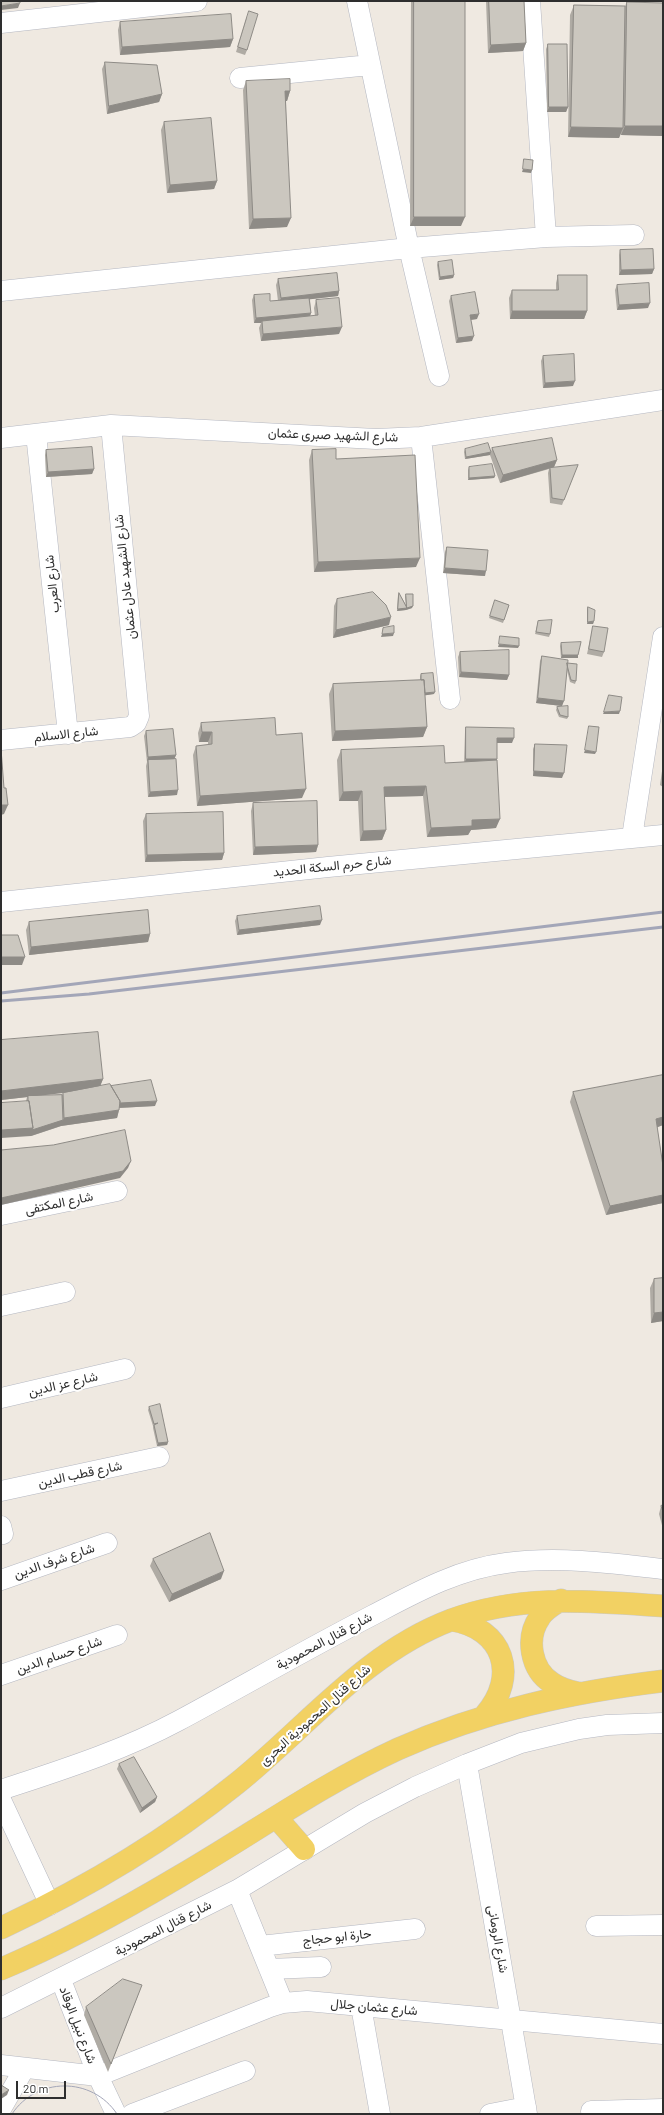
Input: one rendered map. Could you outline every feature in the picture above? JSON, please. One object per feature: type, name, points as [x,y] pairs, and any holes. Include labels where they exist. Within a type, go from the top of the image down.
[{"type":"main road","name":"شارع قنال المحمودية البحرى","points":[[1,1928],[50,1905],[89,1884],[200,1811],[270,1756],[334,1696],[371,1665],[407,1642],[451,1620],[487,1609],[524,1602],[561,1600],[663,1606]]},
{"type":"main road","points":[[561,1600],[548,1607],[539,1618],[533,1631],[532,1653],[541,1673],[551,1683],[564,1690],[578,1693]]},
{"type":"main road","points":[[451,1620],[464,1622],[487,1634],[495,1644],[501,1656],[504,1668],[500,1694],[485,1715]]},
{"type":"main road","points":[[1,1968],[116,1912],[180,1876],[276,1817],[354,1772],[397,1750],[441,1731],[485,1715],[578,1693],[663,1681]]},
{"type":"main road","points":[[276,1817],[304,1849]]},
{"type":"street","points":[[1,23],[197,1]]},
{"type":"street","points":[[357,1],[409,248],[439,376]]},
{"type":"street","points":[[530,1],[546,237]]},
{"type":"street","points":[[240,78],[370,65]]},
{"type":"street","points":[[1,291],[409,248],[546,237],[634,235]]},
{"type":"street","name":"شارع الشهيد صبرى عثمان","points":[[1,438],[111,424],[376,439],[421,437],[663,400]]},
{"type":"street","name":"شارع الشهيد عادل عثمان","points":[[111,424],[139,716],[136,723],[130,727]]},
{"type":"street","name":"شارع العرب","points":[[36,434],[68,734]]},
{"type":"street","points":[[421,437],[450,699]]},
{"type":"street","points":[[632,837],[663,637]]},
{"type":"street","name":"شارع الاسلام","points":[[1,740],[130,727]]},
{"type":"street","name":"شارع حرم السكة الحديد","points":[[1,902],[328,866],[663,835]]},
{"type":"street","name":"شارع المكتفى","points":[[1,1215],[117,1191]]},
{"type":"street","points":[[1,1306],[65,1292]]},
{"type":"street","name":"شارع عز الدين","points":[[1,1398],[125,1369]]},
{"type":"street","name":"شارع قطب الدين","points":[[1,1491],[159,1457]]},
{"type":"street","name":"شارع شرف الدين","points":[[1,1580],[107,1543]]},
{"type":"street","name":"شارع قنال المحمودية","points":[[1,1790],[111,1752],[144,1738],[176,1722],[310,1647],[394,1604],[460,1574],[506,1563],[530,1561],[592,1562],[663,1569]]},
{"type":"street","name":"شارع حسام الدين","points":[[1,1675],[117,1635]]},
{"type":"street","name":"شارع قنال المحمودية","points":[[1,2008],[60,1980],[237,1890],[304,1849],[378,1807],[467,1764],[521,1744],[578,1730],[607,1725],[663,1723]]},
{"type":"street","name":"شارع الرومانى","points":[[467,1764],[527,2110]]},
{"type":"street","points":[[1,1800],[50,1905]]},
{"type":"street","points":[[237,1890],[283,2003]]},
{"type":"street","points":[[596,1926],[663,1925]]},
{"type":"street","name":"حارة ابو حجاج","points":[[260,1946],[415,1929]]},
{"type":"street","points":[[270,1970],[321,1967]]},
{"type":"street","name":"شارع نبيل الوقاد","points":[[60,1980],[98,2076],[116,2114]]},
{"type":"street","name":"شارع عثمان جلال","points":[[98,2076],[283,2003],[307,2001],[663,2034]]},
{"type":"street","points":[[362,2006],[380,2114]]},
{"type":"street","points":[[1,2065],[24,2069],[98,2076]]},
{"type":"street","points":[[1,2110],[24,2069]]},
{"type":"street","points":[[132,2114],[245,2071]]},
{"type":"street","points":[[592,2111],[663,2109]]},
{"type":"street","points":[[490,2114],[527,2110]]},
{"type":"building","points":[[1,1],[20,1],[20,3],[1,6]]},
{"type":"building","points":[[414,1],[465,1],[465,217],[414,217]]},
{"type":"building","points":[[489,1],[524,1],[526,43],[491,45]]},
{"type":"building","points":[[627,2],[663,3],[663,126],[625,126]]},
{"type":"building","points":[[574,5],[625,6],[623,128],[571,127]]},
{"type":"building","points":[[249,11],[258,14],[247,50],[238,47]]},
{"type":"building","points":[[231,14],[233,39],[122,47],[120,22]]},
{"type":"building","points":[[548,44],[567,44],[568,107],[549,107]]},
{"type":"building","points":[[105,62],[157,65],[162,94],[109,106]]},
{"type":"building","points":[[290,79],[290,91],[285,91],[291,218],[253,219],[246,81]]},
{"type":"building","points":[[211,118],[217,181],[170,185],[164,122]]},
{"type":"building","points":[[524,159],[533,160],[532,170],[523,169]]},
{"type":"building","points":[[653,249],[654,269],[621,270],[620,250]]},
{"type":"building","points":[[452,260],[454,275],[440,277],[438,262]]},
{"type":"building","points":[[337,273],[339,291],[281,298],[278,279]]},
{"type":"building","points":[[558,275],[587,275],[587,311],[512,311],[512,290],[558,290]]},
{"type":"building","points":[[649,283],[650,303],[619,305],[617,285]]},
{"type":"building","points":[[475,292],[479,314],[470,315],[474,336],[458,338],[451,296]]},
{"type":"building","points":[[270,294],[270,301],[309,298],[311,313],[256,318],[254,295]]},
{"type":"building","points":[[339,298],[342,327],[263,334],[262,321],[318,315],[316,300]]},
{"type":"building","points":[[574,354],[575,381],[545,383],[543,356]]},
{"type":"building","points":[[552,438],[557,460],[503,475],[492,448]]},
{"type":"building","points":[[488,443],[491,452],[466,457],[465,449]]},
{"type":"building","points":[[92,447],[94,469],[48,472],[46,450]]},
{"type":"building","points":[[336,449],[336,459],[415,455],[420,558],[318,562],[312,450]]},
{"type":"building","points":[[492,464],[495,476],[469,478],[469,467]]},
{"type":"building","points":[[578,465],[564,500],[552,498],[550,468]]},
{"type":"building","points":[[447,547],[488,550],[486,571],[445,568]]},
{"type":"building","points":[[373,592],[386,605],[391,617],[336,630],[337,599]]},
{"type":"building","points":[[399,593],[407,608],[398,609]]},
{"type":"building","points":[[406,594],[413,594],[413,606],[407,608]]},
{"type":"building","points":[[495,600],[509,605],[504,620],[490,616]]},
{"type":"building","points":[[588,607],[595,610],[594,621],[588,622]]},
{"type":"building","points":[[552,620],[550,634],[536,632],[538,621]]},
{"type":"building","points":[[394,626],[394,633],[382,634],[383,628]]},
{"type":"building","points":[[593,626],[608,628],[604,652],[589,649]]},
{"type":"building","points":[[500,636],[519,638],[519,646],[499,644]]},
{"type":"building","points":[[581,642],[578,655],[562,655],[561,643]]},
{"type":"building","points":[[509,650],[509,675],[461,672],[460,652]]},
{"type":"building","points":[[542,656],[568,660],[564,701],[538,698]]},
{"type":"building","points":[[567,663],[577,664],[576,681],[571,680]]},
{"type":"building","points":[[433,673],[435,692],[425,693],[424,680],[421,680],[421,674]]},
{"type":"building","points":[[424,680],[427,727],[335,731],[333,684]]},
{"type":"building","points":[[609,695],[622,697],[620,711],[604,712]]},
{"type":"building","points":[[568,706],[568,717],[560,715],[557,707]]},
{"type":"building","points":[[275,718],[276,735],[302,733],[306,789],[200,796],[196,746],[212,744],[212,732],[202,732],[201,723]]},
{"type":"building","points":[[589,726],[599,727],[596,752],[585,750]]},
{"type":"building","points":[[466,727],[514,728],[514,738],[497,738],[497,759],[466,759]]},
{"type":"building","points":[[173,729],[176,755],[148,757],[146,731]]},
{"type":"building","points":[[535,744],[567,745],[564,773],[534,771]]},
{"type":"building","points":[[444,746],[445,763],[497,760],[500,819],[472,820],[472,826],[431,828],[426,786],[384,787],[386,830],[363,831],[362,791],[343,792],[341,750]]},
{"type":"building","points":[[1,749],[4,788],[6,788],[8,805],[1,805]]},
{"type":"building","points":[[176,759],[178,790],[150,792],[148,760]]},
{"type":"building","points":[[317,801],[318,845],[255,847],[253,803]]},
{"type":"building","points":[[223,812],[224,853],[147,855],[146,814]]},
{"type":"building","points":[[320,906],[322,920],[239,930],[237,916]]},
{"type":"building","points":[[148,910],[150,934],[31,947],[29,922]]},
{"type":"building","points":[[1,935],[18,935],[25,957],[1,957]]},
{"type":"building","points":[[98,1032],[103,1079],[1,1091],[1,1040]]},
{"type":"building","points":[[663,1075],[663,1117],[656,1119],[663,1166],[663,1195],[610,1206],[573,1092]]},
{"type":"building","points":[[151,1080],[157,1101],[120,1103],[111,1086]]},
{"type":"building","points":[[110,1084],[120,1101],[119,1110],[64,1118],[63,1093]]},
{"type":"building","points":[[62,1095],[63,1120],[32,1130],[33,1128],[28,1096]]},
{"type":"building","points":[[29,1101],[33,1128],[1,1130],[1,1103]]},
{"type":"building","points":[[125,1130],[131,1161],[123,1171],[1,1198],[1,1150],[53,1145]]},
{"type":"building","points":[[663,1278],[663,1312],[654,1313],[654,1279]]},
{"type":"building","points":[[160,1404],[168,1442],[158,1443],[154,1425],[158,1423],[154,1424],[149,1407]]},
{"type":"building","points":[[210,1533],[224,1571],[172,1594],[153,1559]]},
{"type":"building","points":[[134,1757],[157,1797],[142,1808],[119,1764]]},
{"type":"building","points":[[123,1979],[142,1985],[111,2064],[86,2007]]},
{"type":"building","points":[[1,2085],[9,2090],[1,2095]]},
{"type":"tram line","points":[[12,2114],[22,2102],[35,2093],[49,2088],[64,2086],[79,2088],[93,2093],[106,2102],[117,2114]]},
{"type":"railway","points":[[1,993],[663,912]]},
{"type":"railway","points":[[1,1001],[89,994],[663,927]]}]
